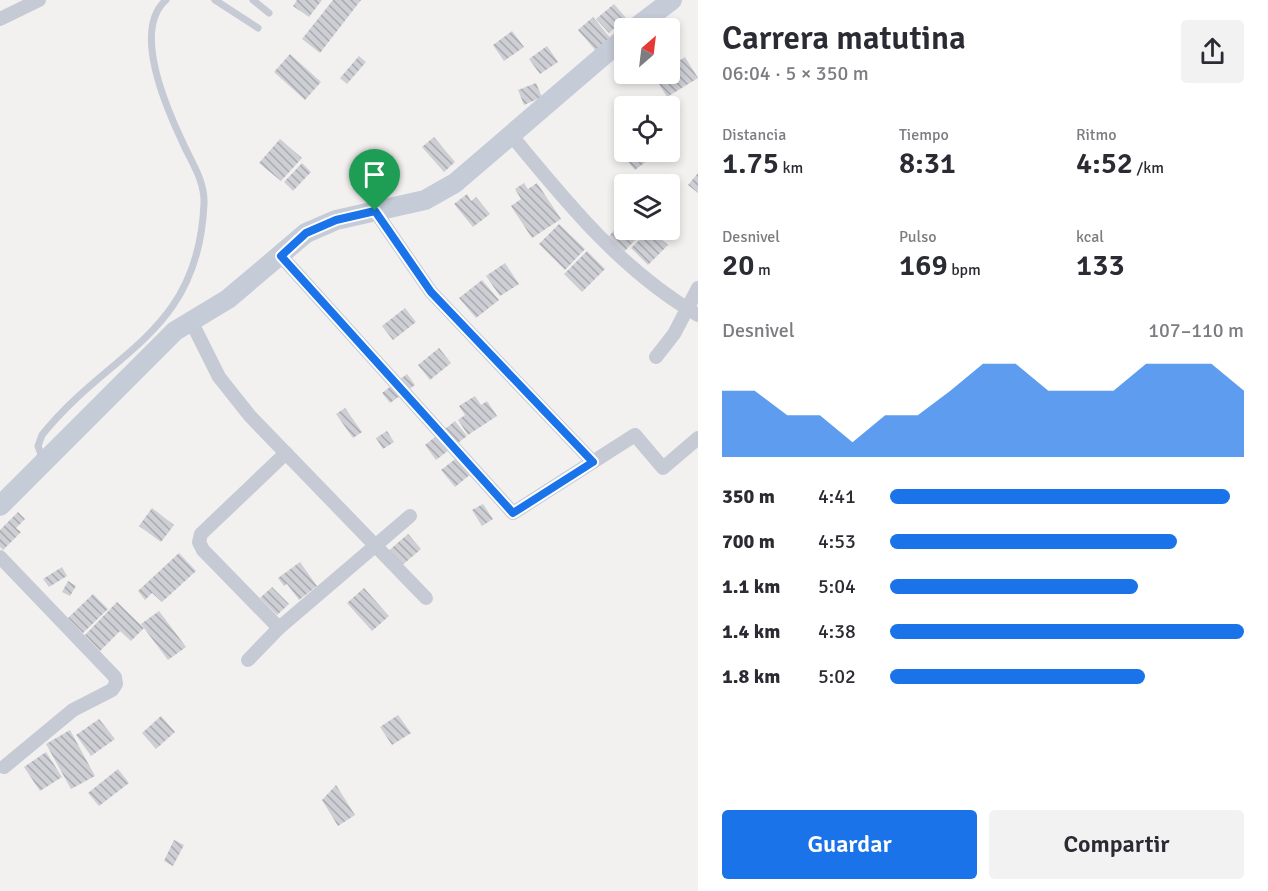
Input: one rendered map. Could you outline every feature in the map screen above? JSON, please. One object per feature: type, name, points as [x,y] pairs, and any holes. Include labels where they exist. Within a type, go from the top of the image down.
[{"type":"street","points":[[0,19],[39,0]]},
{"type":"street","points":[[648,18],[672,0]]},
{"type":"street","points":[[0,506],[175,331],[228,299],[306,233],[336,220],[425,200],[455,183],[614,47]]},
{"type":"street","points":[[512,136],[576,214],[664,294],[693,312]]},
{"type":"street","points":[[375,211],[431,292],[593,462]]},
{"type":"street","points":[[281,256],[513,513],[635,435],[663,468],[698,438]]},
{"type":"street","points":[[656,357],[693,312],[698,288]]},
{"type":"street","points":[[191,321],[219,377],[250,416],[426,598]]},
{"type":"street","points":[[279,628],[203,550],[199,542],[201,534],[286,453]]},
{"type":"street","points":[[248,660],[279,628],[410,516]]},
{"type":"street","points":[[0,557],[115,677],[116,684],[112,690],[73,710],[4,768]]},
{"type":"lane","points":[[44,462],[38,446],[42,435],[158,327],[178,297],[194,259],[202,216],[203,191],[196,168],[170,114],[151,44],[153,18],[166,0]]},
{"type":"lane","points":[[215,0],[258,28]]},
{"type":"lane","points":[[253,0],[269,13]]},
{"type":"building","points":[[297,0],[322,0],[309,17],[293,6]]},
{"type":"building","points":[[333,0],[361,0],[320,53],[302,39]]},
{"type":"building","points":[[614,4],[626,18],[614,18],[614,29],[609,33],[596,19]]},
{"type":"building","points":[[593,17],[611,39],[596,51],[578,30]]},
{"type":"building","points":[[512,31],[524,47],[504,61],[493,45]]},
{"type":"building","points":[[547,46],[558,62],[540,74],[529,59]]},
{"type":"building","points":[[290,54],[321,82],[305,100],[274,72]]},
{"type":"building","points":[[359,56],[366,62],[347,84],[340,78]]},
{"type":"building","points":[[685,57],[698,78],[666,96],[659,84],[680,84],[680,60]]},
{"type":"building","points":[[536,83],[542,97],[524,105],[518,90]]},
{"type":"building","points":[[434,137],[455,162],[444,172],[422,147]]},
{"type":"building","points":[[280,139],[302,158],[281,181],[259,163]]},
{"type":"building","points":[[628,162],[645,162],[635,170]]},
{"type":"building","points":[[302,163],[311,172],[293,191],[284,182]]},
{"type":"building","points":[[698,173],[698,193],[688,185]]},
{"type":"building","points":[[524,183],[528,189],[537,183],[561,219],[532,238],[511,206],[521,199],[515,189]]},
{"type":"building","points":[[467,194],[471,201],[476,197],[490,214],[473,227],[454,204]]},
{"type":"building","points":[[559,224],[585,249],[565,270],[539,244]]},
{"type":"building","points":[[614,231],[614,240],[635,240],[625,251],[609,236]]},
{"type":"building","points":[[639,240],[662,240],[668,245],[648,265],[631,248]]},
{"type":"building","points":[[587,251],[605,269],[582,292],[564,274]]},
{"type":"building","points":[[505,263],[519,284],[500,296],[486,276]]},
{"type":"building","points":[[482,280],[499,300],[476,318],[459,298]]},
{"type":"building","points":[[405,308],[416,322],[393,340],[382,326]]},
{"type":"building","points":[[439,348],[451,363],[430,380],[418,365]]},
{"type":"building","points":[[407,374],[415,385],[390,403],[382,393]]},
{"type":"building","points":[[475,396],[481,405],[487,401],[497,416],[468,435],[458,420],[465,415],[459,406]]},
{"type":"building","points":[[345,408],[362,432],[353,438],[336,414]]},
{"type":"building","points":[[455,421],[467,436],[436,460],[425,445]]},
{"type":"building","points":[[387,431],[394,442],[383,449],[376,438]]},
{"type":"building","points":[[463,453],[477,469],[455,487],[441,470]]},
{"type":"building","points":[[483,504],[493,519],[482,526],[472,510]]},
{"type":"building","points":[[152,508],[174,525],[161,542],[139,526]]},
{"type":"building","points":[[18,512],[25,519],[16,528],[21,532],[3,550],[0,547],[0,530]]},
{"type":"building","points":[[408,534],[421,549],[399,568],[386,553]]},
{"type":"building","points":[[179,553],[196,571],[162,602],[152,593],[145,600],[138,591]]},
{"type":"building","points":[[300,562],[317,586],[299,600],[287,584],[284,586],[278,578]]},
{"type":"building","points":[[62,567],[67,576],[49,587],[43,579]]},
{"type":"building","points":[[68,581],[76,586],[70,596],[62,592]]},
{"type":"building","points":[[272,587],[289,604],[277,615],[260,598]]},
{"type":"building","points":[[364,588],[389,616],[372,631],[347,603]]},
{"type":"building","points":[[93,594],[108,609],[83,633],[68,618]]},
{"type":"building","points":[[117,602],[144,628],[131,641],[120,631],[100,651],[85,635]]},
{"type":"building","points":[[159,611],[186,647],[168,660],[141,624]]},
{"type":"building","points":[[398,715],[411,733],[392,745],[380,727]]},
{"type":"building","points":[[161,716],[175,732],[156,749],[142,733]]},
{"type":"building","points":[[99,719],[115,739],[91,756],[76,735]]},
{"type":"building","points":[[70,730],[95,776],[71,789],[46,744]]},
{"type":"building","points":[[46,752],[62,777],[40,791],[24,767]]},
{"type":"building","points":[[118,769],[129,783],[99,806],[88,793]]},
{"type":"building","points":[[336,785],[355,815],[338,826],[322,800]]},
{"type":"building","points":[[174,840],[184,845],[173,866],[164,861]]},
{"type":"route","points":[[375,211],[431,292],[593,462],[513,513],[281,256],[306,233],[336,220],[375,211]]}]
